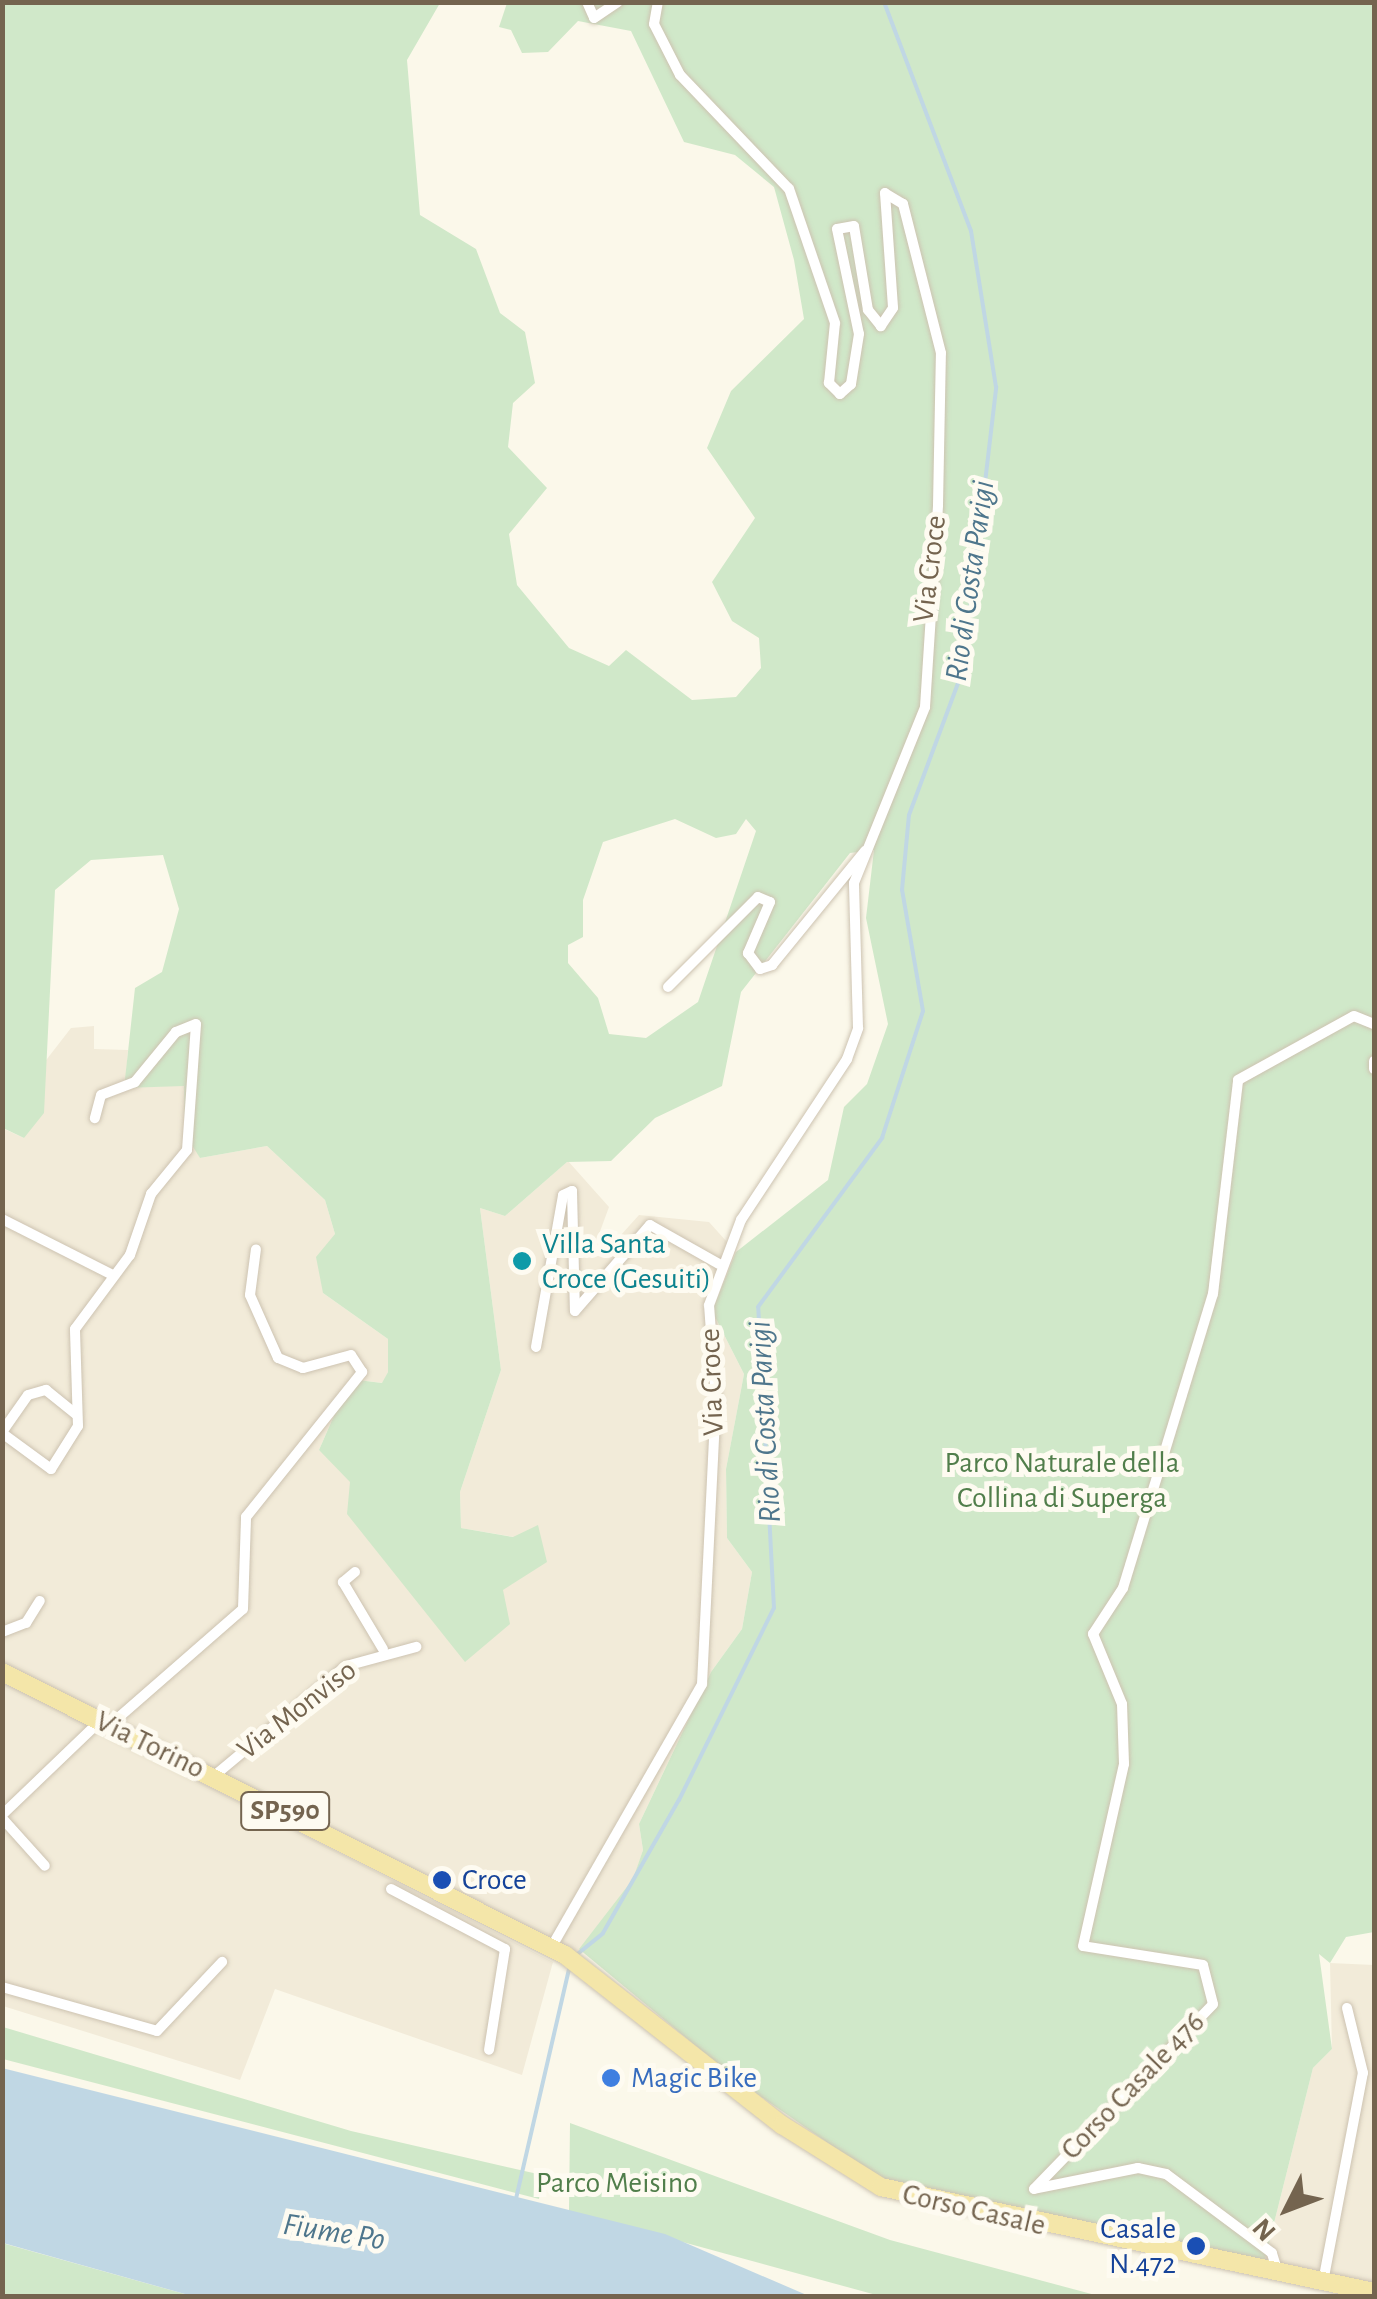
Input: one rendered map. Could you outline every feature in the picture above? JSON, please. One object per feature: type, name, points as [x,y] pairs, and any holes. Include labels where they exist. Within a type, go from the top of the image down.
[{"type":"main road","name":"Via Torino","points":[[2,1672],[564,1955]]},
{"type":"main road","name":"Corso Casale","points":[[564,1955],[716,2073],[880,2186],[1374,2292]]},
{"type":"street","points":[[587,2],[594,18],[618,2]]},
{"type":"street","name":"Via Croce","points":[[564,1955],[702,1684],[716,1400],[709,1305],[719,1264],[848,1059],[860,1001],[854,884],[924,707],[941,353],[903,204],[889,191],[882,206],[890,321],[881,326],[868,310],[854,226],[837,228],[859,334],[848,391],[832,390],[835,323],[789,189],[680,74],[654,24],[658,2]]},
{"type":"street","points":[[668,987],[758,897],[770,902],[748,954],[760,969],[772,965],[866,850]]},
{"type":"street","name":"Corso Casale 476","points":[[1278,2273],[1272,2253],[1166,2174],[1138,2168],[1050,2193],[1034,2189],[1213,2004],[1203,1965],[1083,1946],[1124,1764],[1122,1704],[1093,1634],[1122,1588],[1213,1294],[1238,1080],[1354,1016],[1374,1024]]},
{"type":"street","points":[[77,1415],[46,1390],[28,1396],[2,1433],[51,1470],[77,1415],[74,1329],[113,1276],[151,1194],[188,1150],[196,1024],[176,1032],[134,1082],[101,1095],[95,1118]]},
{"type":"street","points":[[536,1347],[563,1195],[572,1191],[575,1310],[650,1225],[719,1264]]},
{"type":"street","points":[[2,1219],[113,1276]]},
{"type":"street","points":[[45,1866],[2,1816],[106,1723],[244,1609],[246,1516],[362,1372],[351,1354],[303,1368],[278,1358],[250,1295],[256,1249]]},
{"type":"street","name":"Via Monviso","points":[[356,1572],[343,1582],[383,1649]]},
{"type":"street","points":[[2,1632],[26,1623],[40,1601]]},
{"type":"street","name":"Via Monviso","points":[[214,1776],[346,1666],[383,1649],[416,1647]]},
{"type":"street","points":[[391,1888],[505,1948],[504,1984],[489,2050]]},
{"type":"street","points":[[432,1908],[441,1891]]},
{"type":"street","points":[[2,1987],[157,2031],[222,1962]]},
{"type":"street","points":[[1323,2282],[1363,2073],[1347,2008]]},
{"type":"shaded area","points":[[94,1026],[94,1049],[128,1050],[125,1088],[184,1085],[200,1158],[267,1146],[325,1200],[335,1234],[323,1293],[388,1339],[388,1372],[383,1383],[350,1379],[319,1450],[503,1590],[514,1537],[461,1528],[460,1492],[501,1370],[480,1208],[505,1216],[568,1161],[609,1207],[595,1245],[602,1256],[639,1215],[709,1222],[736,1252],[712,1311],[744,1374],[726,1469],[727,1538],[752,1572],[742,1629],[711,1672],[639,1824],[643,1850],[629,1893],[575,1956],[3,1664],[2,1128],[24,1138],[40,1068],[71,1028]]},
{"type":"shaded area","points":[[2,1681],[553,1962],[522,2075],[275,1989],[240,2080],[3,2006]]},
{"type":"shaded area","points":[[1330,1963],[1374,1965],[1374,2285],[1264,2263],[1313,2068],[1332,2049]]},
{"type":"green space","name":"Parco Naturale della Collina di Superga","points":[[2,3],[440,3],[407,60],[420,215],[476,249],[500,313],[525,332],[535,383],[513,403],[508,447],[547,488],[509,534],[517,585],[569,648],[609,666],[626,650],[692,700],[736,697],[761,668],[759,638],[732,621],[712,582],[755,518],[707,448],[731,391],[804,319],[794,260],[774,187],[735,155],[684,142],[631,31],[578,21],[548,52],[522,53],[511,30],[499,27],[507,3],[1374,3],[1374,1932],[1346,1937],[1330,1963],[1319,1954],[1332,2049],[1313,2068],[1264,2263],[883,2181],[737,2080],[579,1949],[633,1879],[643,1850],[639,1824],[711,1672],[742,1629],[752,1572],[727,1538],[726,1469],[744,1374],[712,1311],[736,1252],[828,1180],[844,1107],[867,1084],[888,1024],[866,918],[874,850],[850,853],[741,992],[722,1086],[655,1118],[611,1161],[567,1162],[505,1216],[480,1208],[501,1370],[460,1492],[461,1528],[513,1537],[538,1525],[547,1562],[503,1590],[510,1624],[465,1662],[347,1514],[350,1482],[319,1450],[350,1379],[382,1383],[388,1372],[388,1339],[323,1293],[316,1257],[335,1234],[325,1200],[267,1146],[200,1158],[185,1134],[184,1086],[124,1088],[135,988],[162,972],[179,909],[163,855],[91,860],[55,890],[44,1113],[24,1138],[3,1128]],"holes":[[[675,819],[716,838],[736,834],[746,819],[756,831],[698,1002],[646,1038],[609,1034],[598,998],[568,963],[568,945],[583,937],[583,900],[603,842]]]},
{"type":"green space","points":[[3,2027],[351,2131],[542,2175],[539,2199],[3,2059]]},
{"type":"green space","name":"Parco Meisino","points":[[570,2123],[890,2240],[1099,2296],[880,2296],[569,2211]]},
{"type":"green space","points":[[2,2243],[131,2279],[192,2296],[3,2296]]},
{"type":"water","name":"Fiume Po","points":[[2,2068],[665,2234],[809,2296],[192,2296],[3,2243]]},
{"type":"waterway","name":"Rio di Costa Parigi","points":[[575,1956],[603,1933],[679,1800],[774,1608],[758,1307],[882,1138],[923,1011],[902,890],[909,815],[963,670],[996,387],[971,231],[884,2]]},
{"type":"waterway","name":"Rio di Costa Parigi","points":[[515,2203],[570,1964]]},
{"type":"place","name":"Villa Santa Croce (Gesuiti)","points":[[522,1261]]},
{"type":"place","name":"Croce","points":[[442,1880]]},
{"type":"place","name":"Magic Bike","points":[[611,2078]]},
{"type":"place","name":"Casale N.472","points":[[1196,2246]]}]
